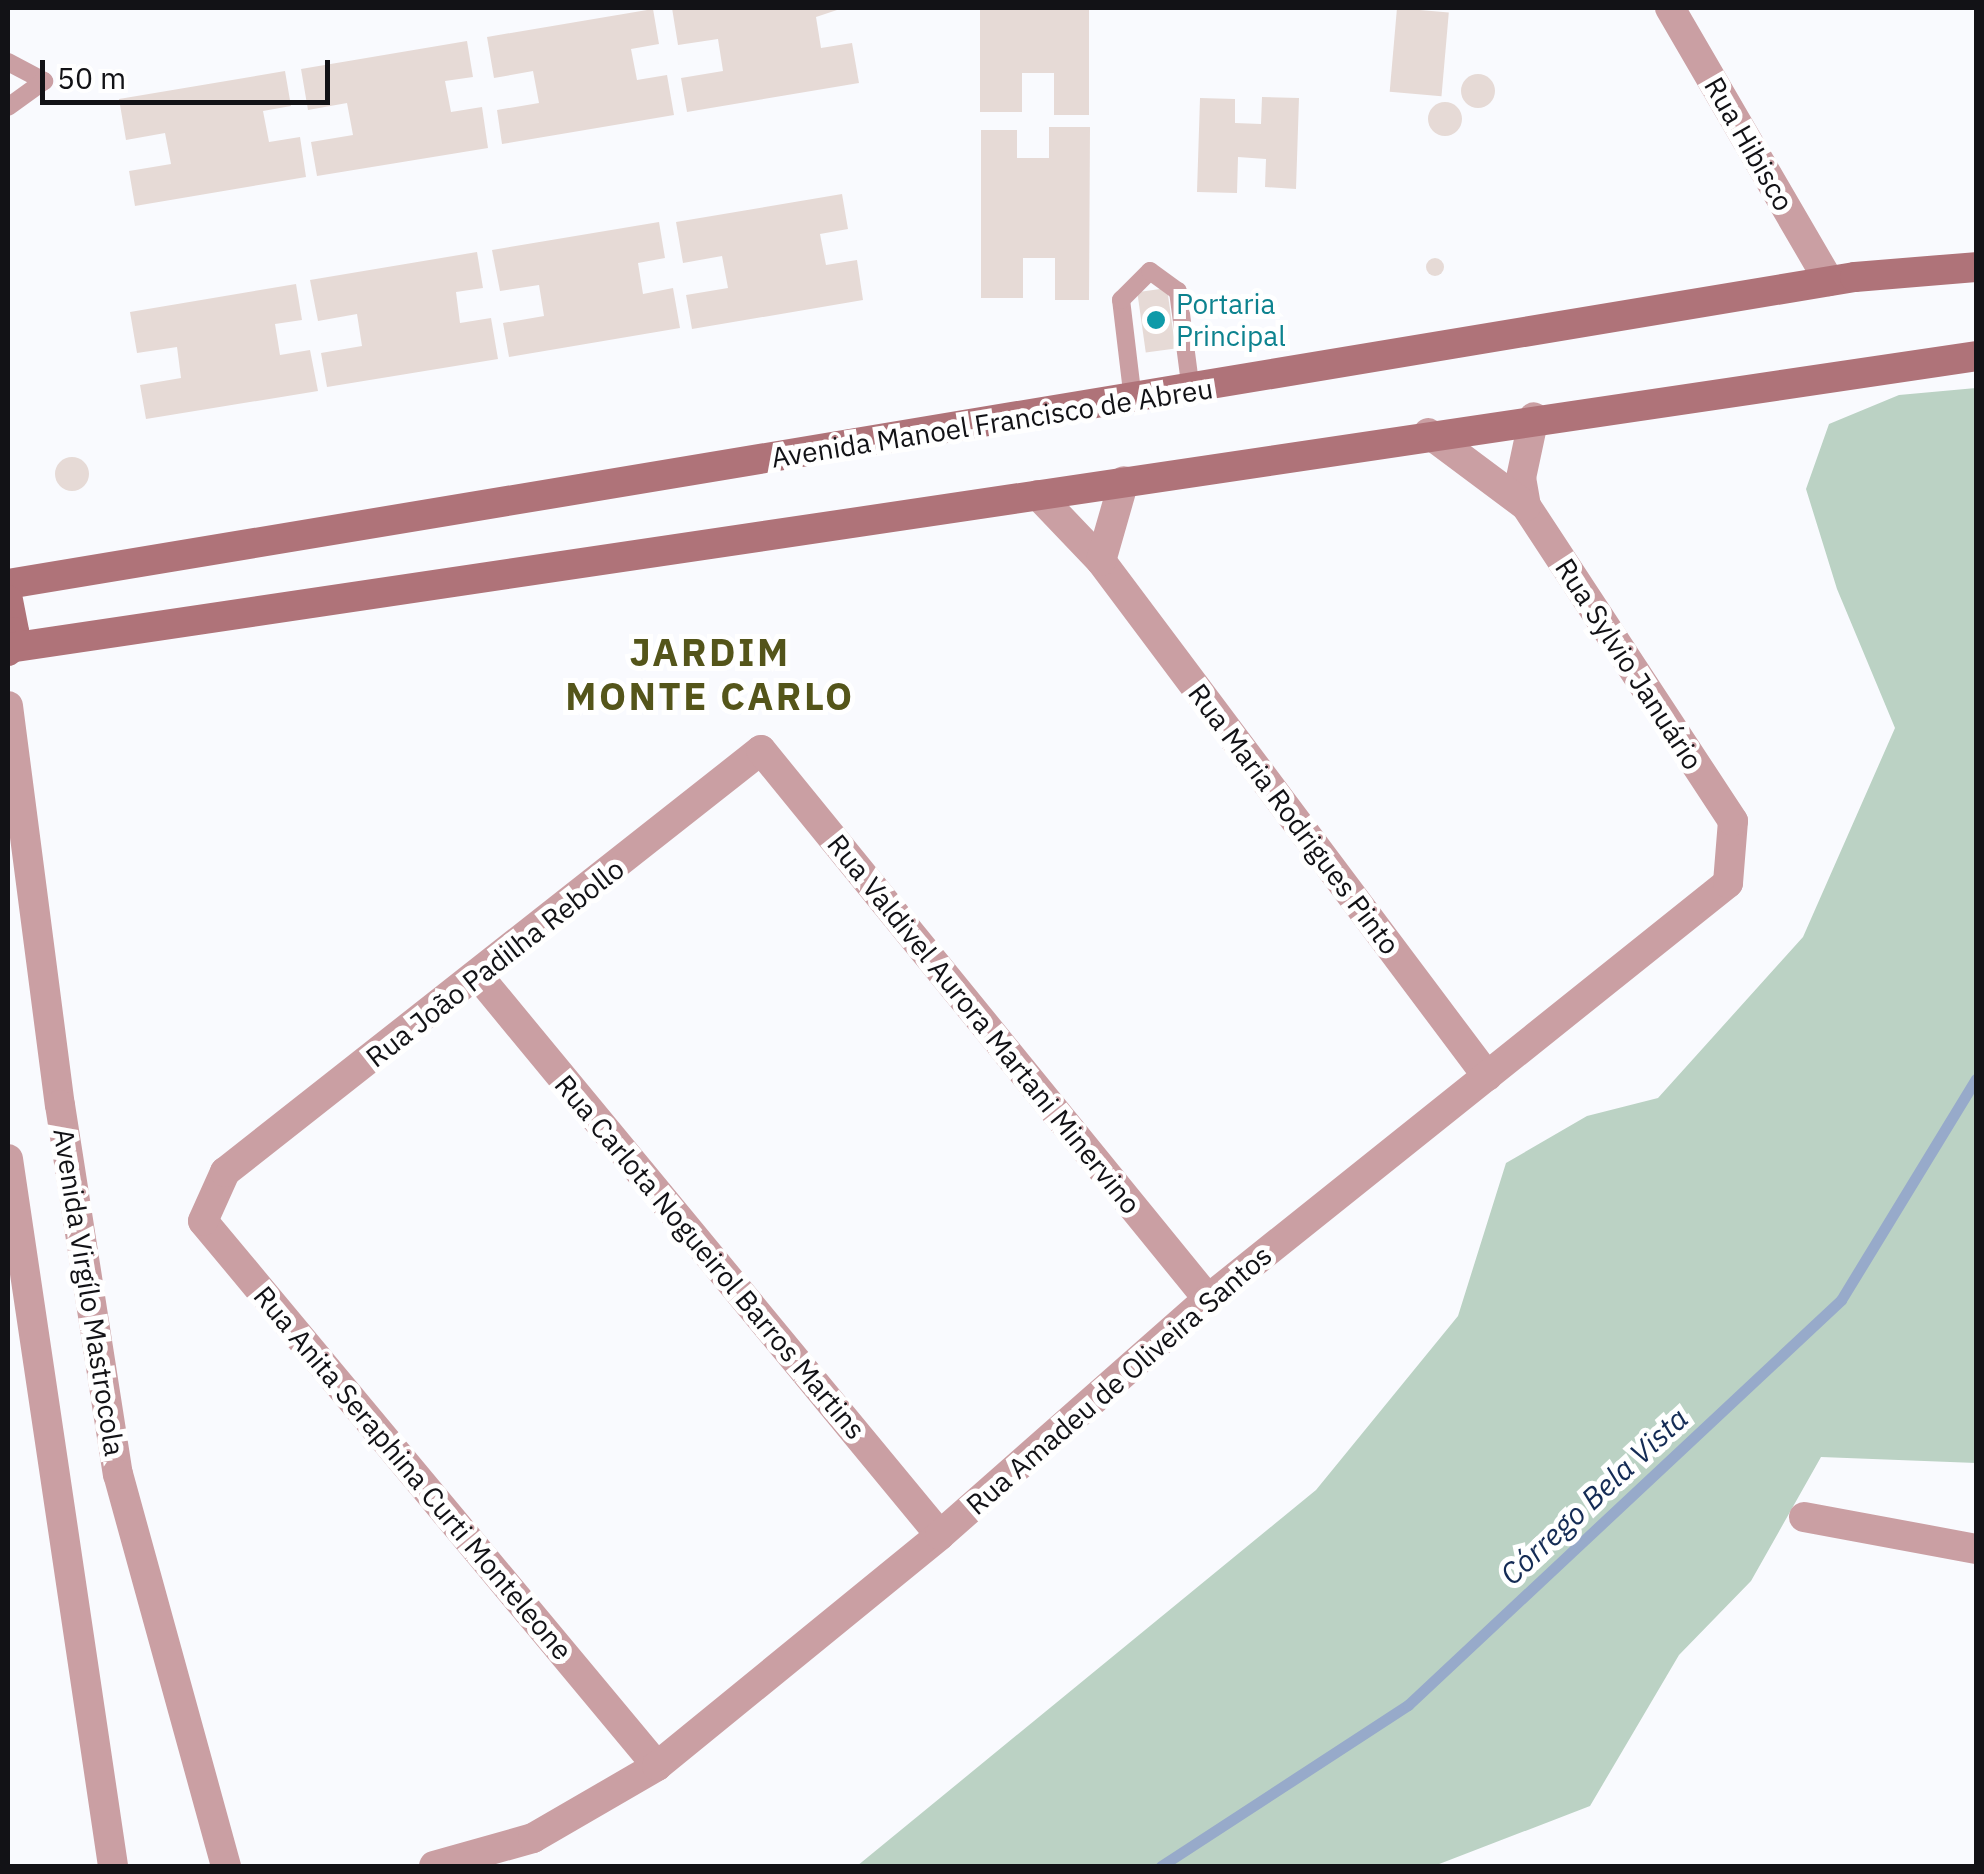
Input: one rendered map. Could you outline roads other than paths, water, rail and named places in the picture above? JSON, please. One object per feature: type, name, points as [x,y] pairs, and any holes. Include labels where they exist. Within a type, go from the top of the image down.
[{"type":"main road","name":"Avenida Manoel Francisco de Abreu","points":[[8,584],[1829,282],[1976,268]]},
{"type":"main road","points":[[8,600],[13,615],[8,649],[1038,495],[1534,416],[1976,356]]},
{"type":"street","name":"Rua Hibisco","points":[[1670,8],[1829,282]]},
{"type":"street","points":[[1526,506],[1523,458],[1534,416]]},
{"type":"street","name":"Rua Sylvio Januário","points":[[1428,433],[1526,506],[1733,821]]},
{"type":"street","points":[[1101,561],[1107,522],[1124,481]]},
{"type":"street","name":"Rua Maria Rodrigues Pinto","points":[[1038,495],[1101,561],[1487,1076]]},
{"type":"street","name":"Avenida Virgílo Mastrocola","points":[[8,706],[60,1105],[118,1474],[226,1866]]},
{"type":"street","name":"Rua João Padilha Rebollo","points":[[226,1172],[480,978],[761,750]]},
{"type":"street","name":"Rua Valdivel Aurora Martani Minervino","points":[[761,750],[1208,1299]]},
{"type":"street","name":"Rua Amadeu de Oliveira Santos","points":[[434,1866],[533,1838],[657,1766],[940,1535],[1208,1299],[1728,883],[1733,821]]},
{"type":"street","name":"Rua Carlota Nogueirol Barros Martins","points":[[480,978],[940,1535]]},
{"type":"street","points":[[8,1159],[113,1866]]},
{"type":"street","name":"Rua Anita Seraphina Curti Monteleone","points":[[226,1172],[204,1221],[657,1766]]},
{"type":"street","points":[[1804,1517],[1976,1549]]},
{"type":"lane","points":[[8,62],[44,81],[8,108]]},
{"type":"lane","points":[[1133,400],[1121,300],[1150,271],[1178,291],[1191,390]]},
{"type":"waterway","name":"Córrego Bela Vista","points":[[1161,1866],[1408,1705],[1841,1300],[1976,1079]]},
{"type":"place","name":"Portaria Principal","points":[[1156,320]]},
{"type":"district","name":"JARDIM MONTE CARLO","points":[[710,674]]}]
